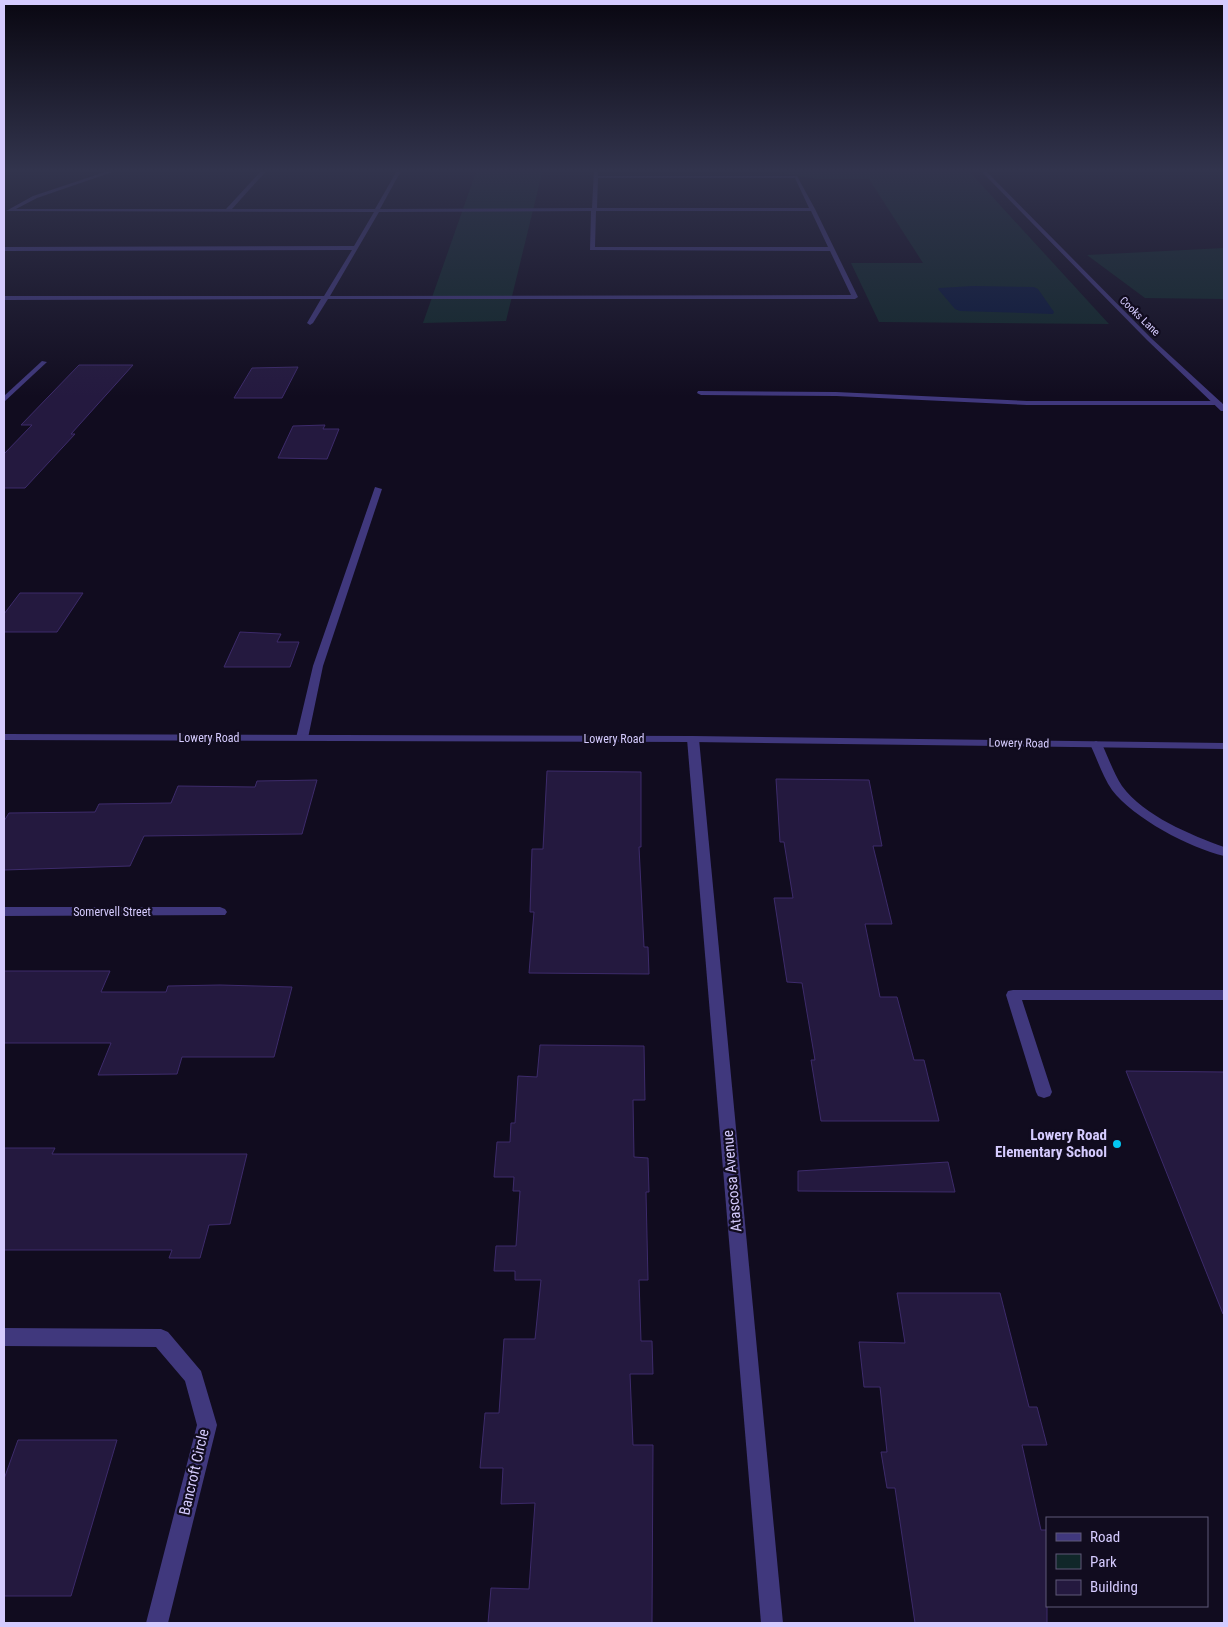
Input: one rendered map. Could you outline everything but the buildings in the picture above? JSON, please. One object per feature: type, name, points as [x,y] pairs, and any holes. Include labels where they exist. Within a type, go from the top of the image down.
[{"type":"street","points":[[310,323],[358,245]]},
{"type":"street","points":[[592,245],[592,249],[832,249]]},
{"type":"street","points":[[4,298],[855,298],[830,245]]},
{"type":"street","name":"Cooks Lane","points":[[1056,245],[1121,311],[1224,409]]},
{"type":"street","points":[[4,249],[356,248]]},
{"type":"street","points":[[4,400],[44,362]]},
{"type":"street","points":[[702,393],[836,394],[1027,403],[1218,403]]},
{"type":"street","points":[[302,738],[318,666],[378,489]]},
{"type":"street","name":"Lowery Road","points":[[4,736],[692,740],[1224,746]]},
{"type":"street","name":"Atascosa Avenue","points":[[692,740],[772,1623]]},
{"type":"street","points":[[1096,744],[1117,788],[1145,814],[1193,840],[1224,852]]},
{"type":"street","name":"Somervell Street","points":[[4,912],[220,912]]},
{"type":"street","points":[[1044,1092],[1012,995],[1224,995]]},
{"type":"street","name":"Bancroft Circle","points":[[4,1337],[161,1338],[194,1376],[207,1425],[157,1623]]},
{"type":"green space","points":[[450,245],[525,245],[506,321],[423,323]]},
{"type":"green space","points":[[911,245],[1037,245],[1109,324],[879,322],[851,263],[923,263]]},
{"type":"green space","points":[[1224,248],[1224,299],[1145,298],[1087,255]]},
{"type":"water","points":[[973,286],[1034,287],[1038,289],[1054,312],[1053,314],[960,311],[955,309],[938,289]]},
{"type":"place","name":"Lowery Road Elementary School","points":[[1117,1144]]}]
